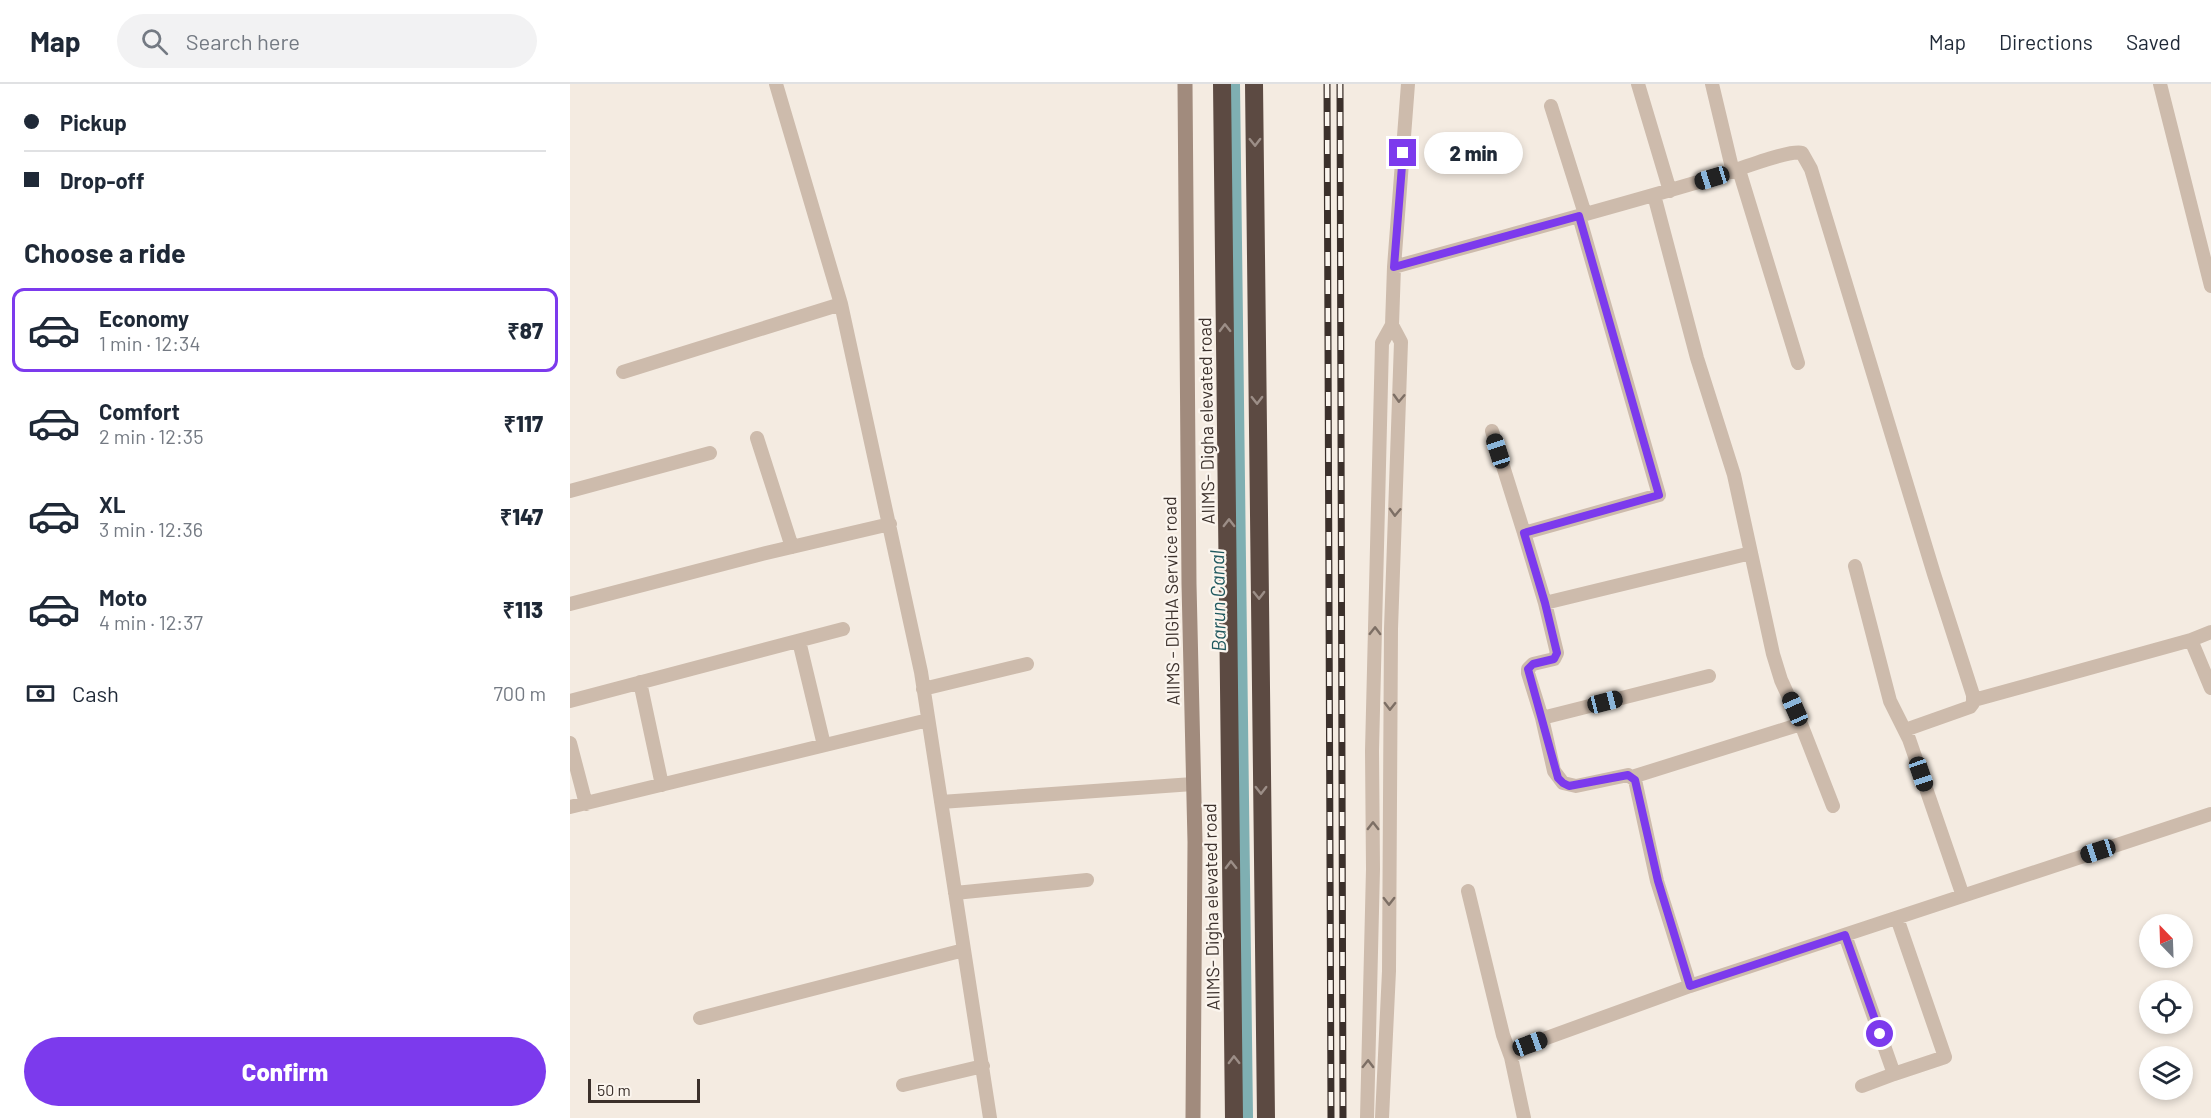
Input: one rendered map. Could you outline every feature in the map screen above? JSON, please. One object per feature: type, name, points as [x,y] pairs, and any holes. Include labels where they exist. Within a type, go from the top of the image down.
[{"type":"highway","name":"AIIMS- Digha elevated road","points":[[1222,84],[1234,1118]]},
{"type":"highway","points":[[1254,84],[1266,1118]]},
{"type":"main road","name":"AIIMS - DIGHA Service road","points":[[1185,84],[1193,784],[1193,1118]]},
{"type":"street","points":[[776,84],[841,304],[890,524],[923,689],[990,1118]]},
{"type":"street","points":[[1367,1118],[1373,869],[1372,739],[1382,343],[1392,325],[1394,267],[1408,84]]},
{"type":"street","points":[[1638,84],[1670,190]]},
{"type":"street","points":[[1712,84],[1736,171],[1798,363]]},
{"type":"street","points":[[2160,84],[2211,286]]},
{"type":"street","points":[[1524,533],[1659,495],[1551,106]]},
{"type":"street","points":[[1394,267],[1654,195],[1736,171],[1790,152],[1802,153],[1808,162],[1974,700],[1972,705],[1966,709],[1905,730]]},
{"type":"street","points":[[1654,195],[1697,358],[1734,476],[1773,654],[1781,680],[1833,806]]},
{"type":"street","points":[[623,372],[841,304]]},
{"type":"street","points":[[1382,1118],[1389,971],[1391,629],[1401,342],[1392,325]]},
{"type":"street","points":[[1492,430],[1545,603],[1556,656],[1531,665],[1528,669],[1554,771],[1563,783],[1576,786],[1621,776],[1632,777],[1801,724]]},
{"type":"street","points":[[757,438],[792,547]]},
{"type":"street","points":[[570,491],[710,453]]},
{"type":"street","points":[[570,604],[890,524]]},
{"type":"street","points":[[1545,603],[1751,553]]},
{"type":"street","points":[[1855,566],[1890,701],[1905,730],[1963,896]]},
{"type":"street","points":[[570,700],[843,630]]},
{"type":"street","points":[[1974,700],[2191,640],[2211,632]]},
{"type":"street","points":[[2191,640],[2211,688]]},
{"type":"street","points":[[799,641],[824,745]]},
{"type":"street","points":[[923,689],[1027,664]]},
{"type":"street","points":[[1542,718],[1709,676]]},
{"type":"street","points":[[640,682],[662,785]]},
{"type":"street","points":[[570,807],[928,720]]},
{"type":"street","points":[[570,743],[586,804]]},
{"type":"street","points":[[1632,777],[1637,786],[1658,881],[1690,986]]},
{"type":"street","points":[[941,802],[1193,784]]},
{"type":"street","points":[[1511,1057],[1530,1044],[1690,986],[2211,814]]},
{"type":"street","points":[[955,893],[1087,880]]},
{"type":"street","points":[[1468,891],[1503,1035],[1511,1057],[1524,1118]]},
{"type":"street","points":[[1862,1086],[1945,1057],[1897,918]]},
{"type":"street","points":[[1845,935],[1894,1074]]},
{"type":"street","points":[[700,1018],[964,950]]},
{"type":"street","points":[[903,1085],[983,1066]]},
{"type":"waterway","name":"Barun Canal","points":[[1232,84],[1245,1118]]},
{"type":"railway","points":[[1327,84],[1331,1118]]},
{"type":"railway","points":[[1340,84],[1343,1118]]},
{"type":"route","points":[[1403,153],[1394,267],[1579,216],[1659,495],[1524,533],[1557,653],[1554,659],[1533,664],[1528,669],[1554,771],[1563,783],[1569,786],[1628,775],[1635,780],[1658,881],[1690,986],[1845,935],[1880,1034]]}]
